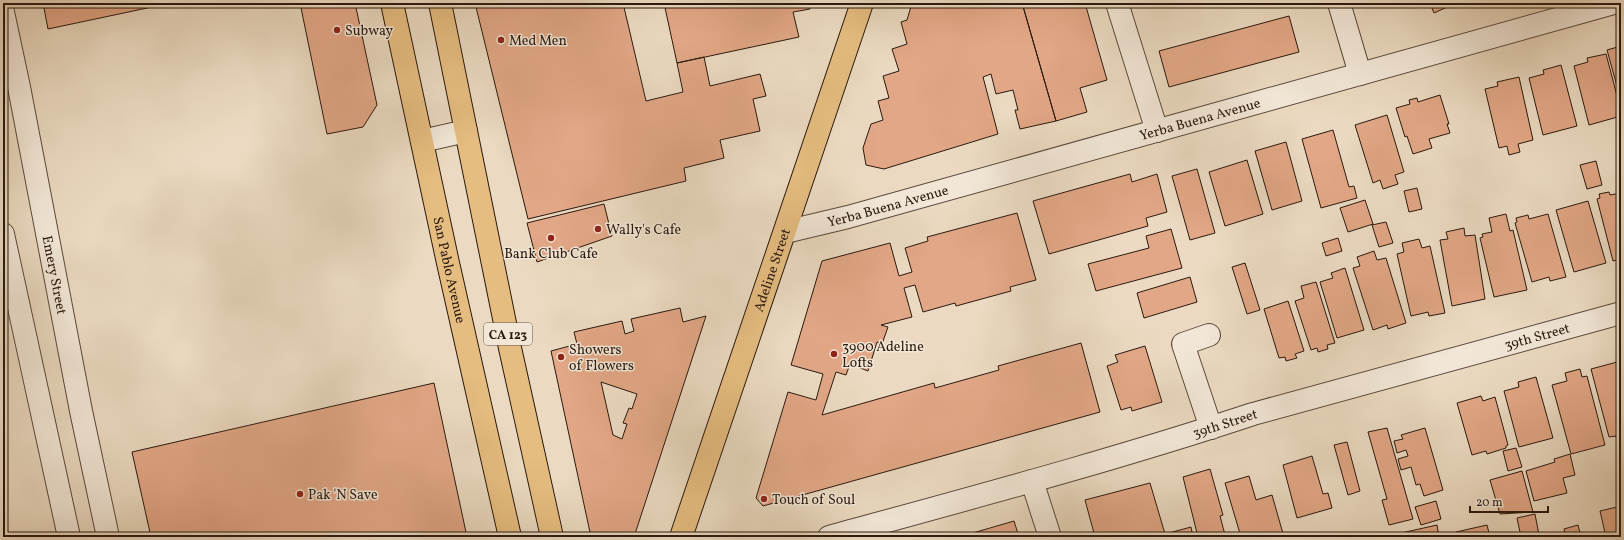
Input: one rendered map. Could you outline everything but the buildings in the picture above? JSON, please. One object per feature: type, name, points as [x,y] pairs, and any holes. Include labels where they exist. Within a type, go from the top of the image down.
[{"type":"main road","name":"San Pablo Avenue","points":[[392,3],[510,537]]},
{"type":"main road","name":"CA 123","points":[[440,3],[510,348],[552,537]]},
{"type":"main road","name":"Adeline Street","points":[[681,537],[862,3]]},
{"type":"street","points":[[1116,3],[1157,131]]},
{"type":"street","points":[[1339,3],[1360,74]]},
{"type":"street","name":"Yerba Buena Avenue","points":[[785,232],[1157,131],[1614,3]]},
{"type":"street","name":"Emery Street","points":[[3,12],[19,87],[81,411],[108,537]]},
{"type":"street","points":[[422,141],[466,131]]},
{"type":"street","points":[[3,234],[69,537]]},
{"type":"street","name":"39th Street","points":[[829,537],[1032,481],[1253,414],[1621,313]]},
{"type":"street","points":[[1209,335],[1183,344],[1210,428]]},
{"type":"street","points":[[1032,481],[1050,537]]},
{"type":"place","name":"Subway","points":[[337,30]]},
{"type":"place","name":"Med Men","points":[[501,40]]},
{"type":"place","name":"Wally's Cafe","points":[[598,229]]},
{"type":"place","name":"Bank Club Cafe","points":[[551,238]]},
{"type":"place","name":"3900 Adeline Lofts","points":[[834,354]]},
{"type":"place","name":"Showers of Flowers","points":[[561,357]]},
{"type":"place","name":"Pak 'N Save","points":[[300,494]]},
{"type":"place","name":"Touch of Soul","points":[[764,499]]}]
